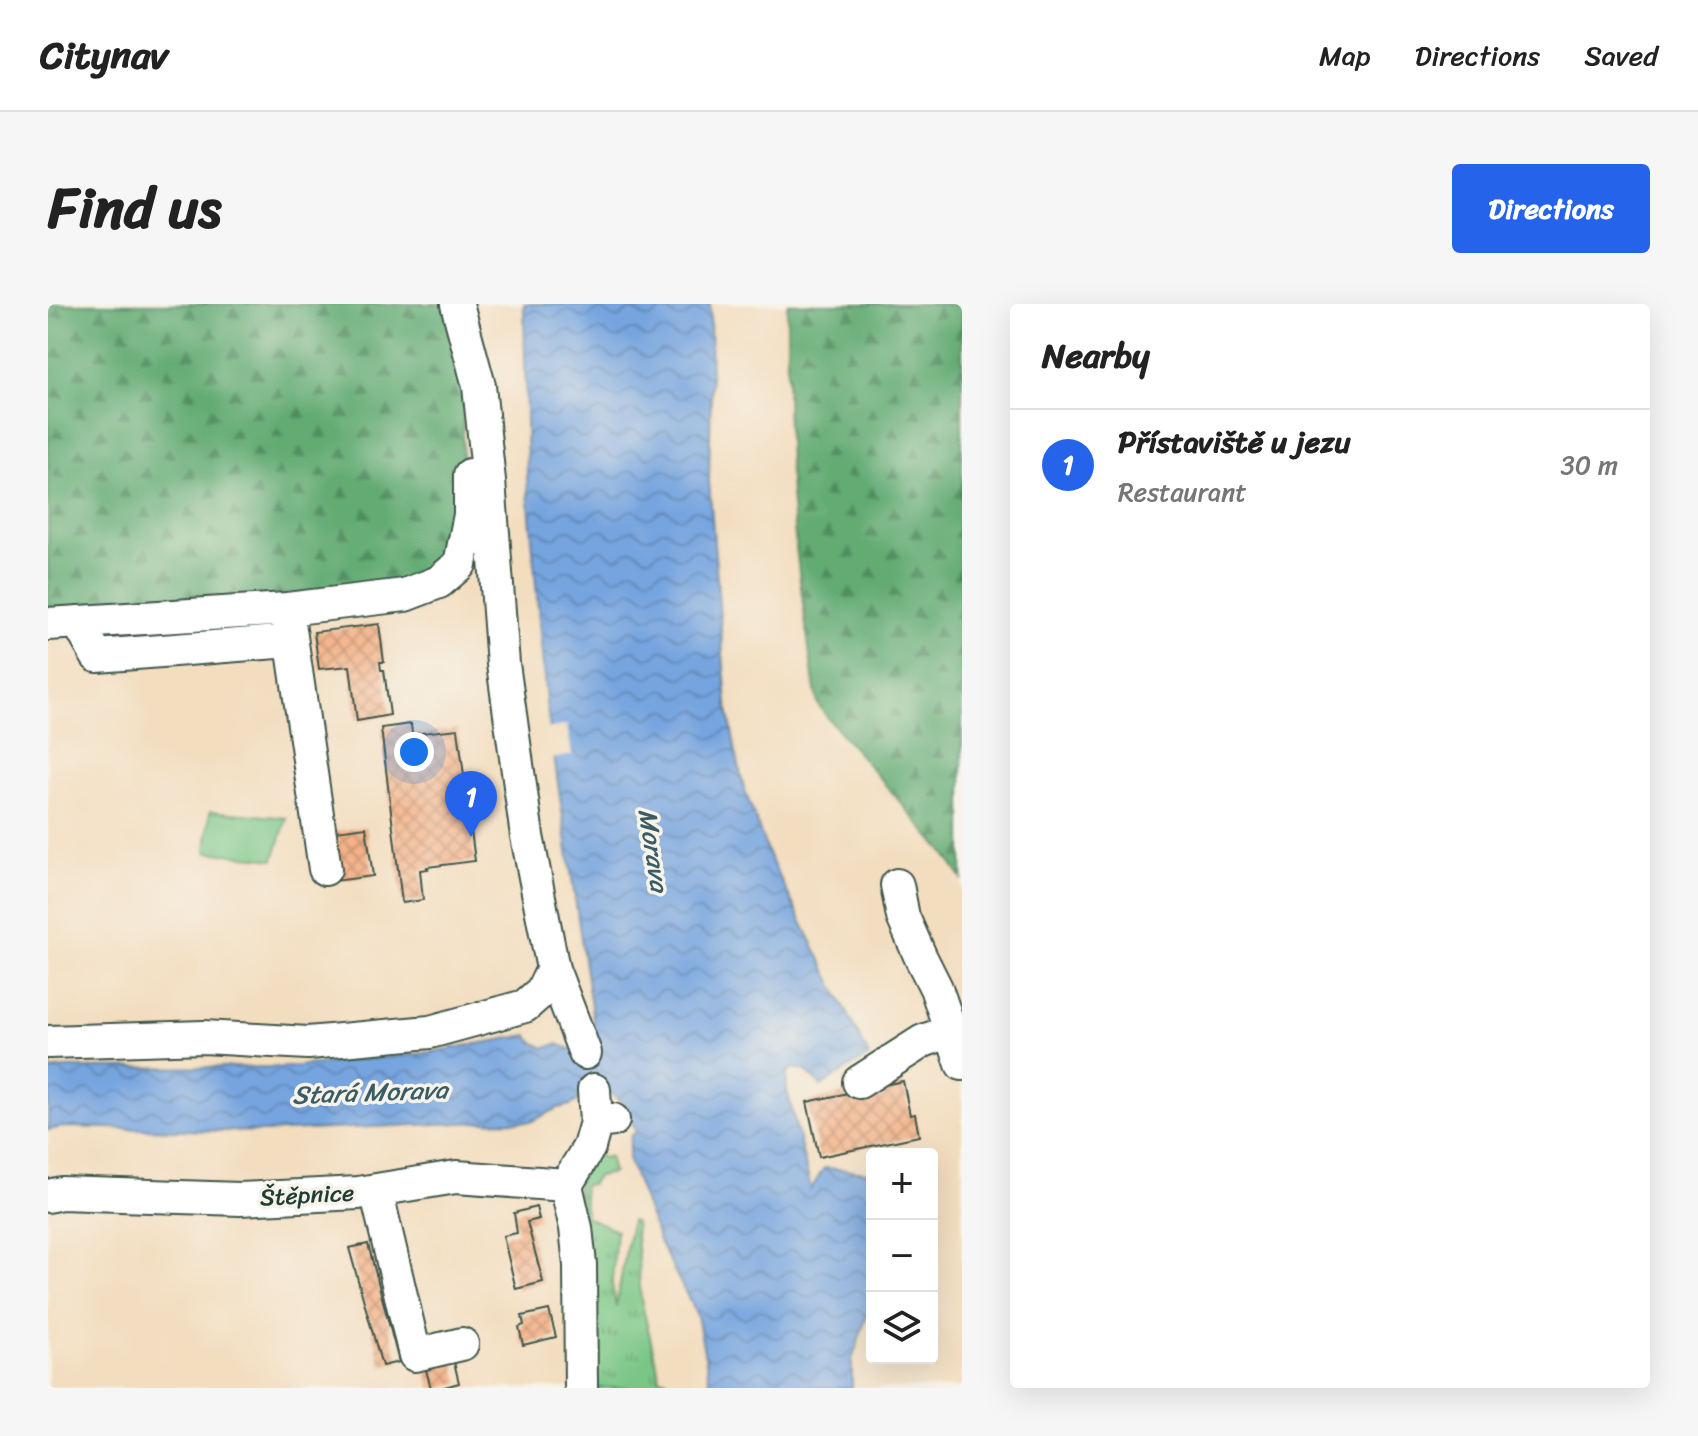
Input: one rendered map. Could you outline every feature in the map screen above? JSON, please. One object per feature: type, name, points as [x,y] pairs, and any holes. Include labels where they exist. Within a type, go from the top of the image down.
[{"type":"lane","points":[[457,304],[479,386],[503,664],[527,836],[553,969],[580,1040],[553,1015],[525,1006]]},
{"type":"lane","points":[[63,623],[287,609],[405,595],[439,582],[460,564],[470,515],[469,439],[479,386]]},
{"type":"lane","points":[[287,609],[325,869]]},
{"type":"lane","points":[[63,623],[97,656],[291,641]]},
{"type":"lane","points":[[897,885],[903,917],[936,988],[962,1064]]},
{"type":"lane","points":[[48,1042],[204,1037],[308,1043],[430,1032],[525,1006],[542,991],[553,969]]},
{"type":"lane","points":[[859,1082],[923,1041],[951,1031]]},
{"type":"lane","points":[[581,1388],[580,1265],[576,1228],[566,1185],[605,1121],[594,1090]]},
{"type":"lane","name":"Štěpnice","points":[[48,1196],[61,1193],[240,1199],[358,1193],[456,1177],[566,1185]]},
{"type":"lane","points":[[376,1190],[415,1355],[462,1344]]},
{"type":"green space","points":[[48,304],[450,304],[470,369],[463,415],[461,528],[452,552],[433,570],[384,585],[48,616]]},
{"type":"green space","points":[[787,304],[962,304],[962,879],[944,853],[818,704],[791,492],[787,424]]},
{"type":"green space","points":[[210,811],[287,818],[274,859],[206,852]]},
{"type":"green space","points":[[592,1154],[604,1158],[609,1156],[613,1173],[598,1176],[591,1184],[583,1185],[586,1217],[616,1230],[612,1284],[616,1307],[631,1221],[635,1222],[641,1300],[660,1378],[668,1380],[670,1388],[586,1388],[577,1184]]},
{"type":"water","points":[[524,304],[710,304],[709,481],[727,703],[737,758],[744,788],[769,856],[869,1056],[821,1086],[806,1071],[793,1068],[786,1080],[811,1189],[824,1168],[866,1172],[866,1319],[852,1360],[852,1388],[711,1388],[697,1315],[660,1243],[628,1159],[631,1135],[636,1133],[627,1106],[600,1085],[571,1105],[530,1122],[264,1132],[64,1127],[48,1130],[48,1070],[288,1067],[419,1054],[528,1035],[533,1042],[545,1048],[557,1044],[571,1049],[590,1040],[595,1034],[546,702],[527,480]]},
{"type":"pier","points":[[567,725],[572,755],[551,759],[546,729]]},
{"type":"building","points":[[379,624],[384,662],[380,662],[381,670],[384,670],[390,715],[357,721],[350,666],[319,669],[314,632]]},
{"type":"building","points":[[411,724],[412,734],[458,729],[475,861],[420,870],[423,900],[402,903],[381,728]]},
{"type":"building","points":[[366,827],[373,876],[335,881],[328,832]]},
{"type":"building","points":[[903,1081],[910,1115],[915,1114],[919,1136],[819,1157],[807,1102]]},
{"type":"building","points":[[536,1207],[539,1219],[527,1222],[543,1282],[516,1289],[503,1236],[517,1233],[514,1213]]},
{"type":"building","points":[[368,1244],[399,1362],[382,1366],[349,1248]]},
{"type":"building","points":[[549,1310],[556,1337],[523,1345],[519,1327],[524,1325],[522,1316]]},
{"type":"building","points":[[454,1362],[459,1383],[431,1388],[426,1370]]},
{"type":"place","name":"Přístaviště u jezu","points":[[471,837]]},
{"type":"water label","name":"Morava","points":[[654,850]]},
{"type":"water label","name":"Stará Morava","points":[[370,1092]]}]
